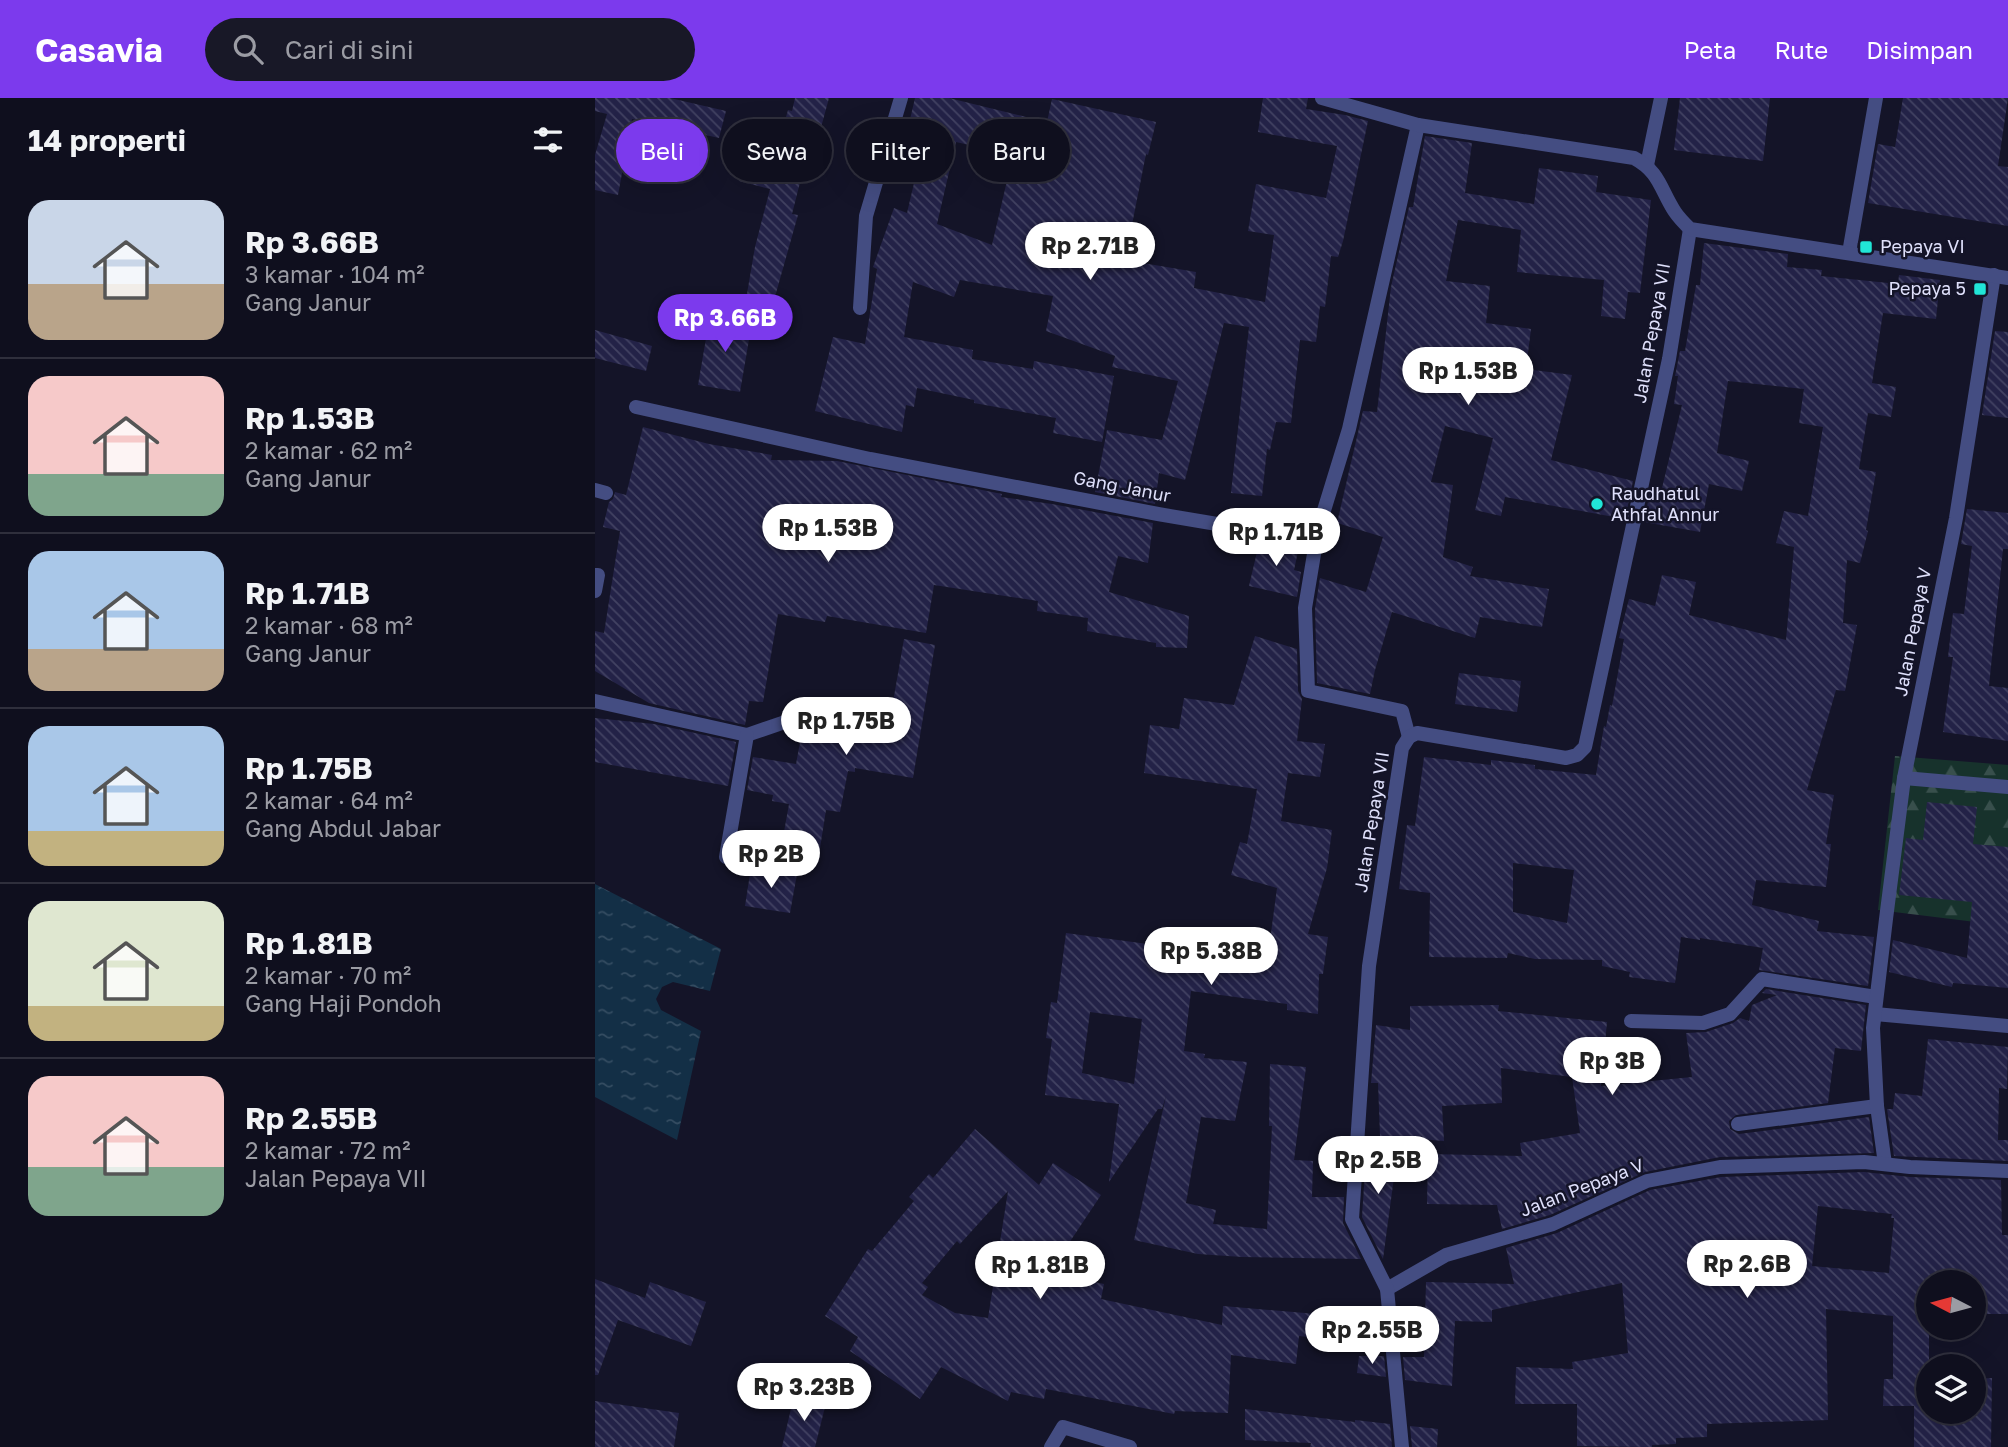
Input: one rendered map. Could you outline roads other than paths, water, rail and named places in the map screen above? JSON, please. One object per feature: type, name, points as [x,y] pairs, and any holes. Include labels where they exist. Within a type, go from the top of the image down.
[{"type":"street","points":[[860,308],[866,216],[901,98]]},
{"type":"street","points":[[1322,98],[1418,125],[1634,158],[1647,165],[1659,179],[1675,213],[1690,229],[2001,277]]},
{"type":"street","points":[[1647,165],[1661,98]]},
{"type":"street","points":[[1849,253],[1876,98]]},
{"type":"street","points":[[1409,737],[1402,711],[1307,691],[1305,608],[1318,530],[1349,429],[1418,125]]},
{"type":"street","name":"Jalan Pepaya VII","points":[[1402,1447],[1387,1289],[1352,1219],[1369,966],[1402,748],[1409,737],[1417,733],[1566,758],[1577,755],[1585,747],[1669,359],[1690,229]]},
{"type":"street","name":"Jalan Pepaya V","points":[[1387,1289],[1446,1255],[1553,1224],[1647,1181],[1720,1167],[1864,1162],[1885,1164],[1877,1106],[1873,1028],[1904,778],[2001,277]]},
{"type":"street","name":"Gang Janur","points":[[636,407],[870,459],[1158,514],[1217,524],[1318,530]]},
{"type":"street","points":[[595,575],[598,575],[595,592]]},
{"type":"street","points":[[595,701],[747,735],[823,709],[856,707]]},
{"type":"street","points":[[726,857],[747,735]]},
{"type":"street","points":[[1904,778],[2008,787]]},
{"type":"street","points":[[1630,1021],[1703,1023],[1730,1014],[1762,979],[1876,997]]},
{"type":"street","points":[[1875,1014],[2008,1026]]},
{"type":"street","points":[[1738,1125],[1877,1106]]},
{"type":"street","points":[[1885,1164],[2008,1171]]},
{"type":"street","points":[[1051,1447],[1063,1427],[1130,1447]]},
{"type":"water","points":[[595,884],[721,949],[710,991],[673,982],[662,987],[656,999],[661,1010],[701,1031],[677,1140],[595,1097]]},
{"type":"place","name":"Pepaya VI","points":[[1866,247]]},
{"type":"place","name":"Pepaya 5","points":[[1980,289]]},
{"type":"place","name":"Raudhatul Athfal Annur","points":[[1597,504]]}]
